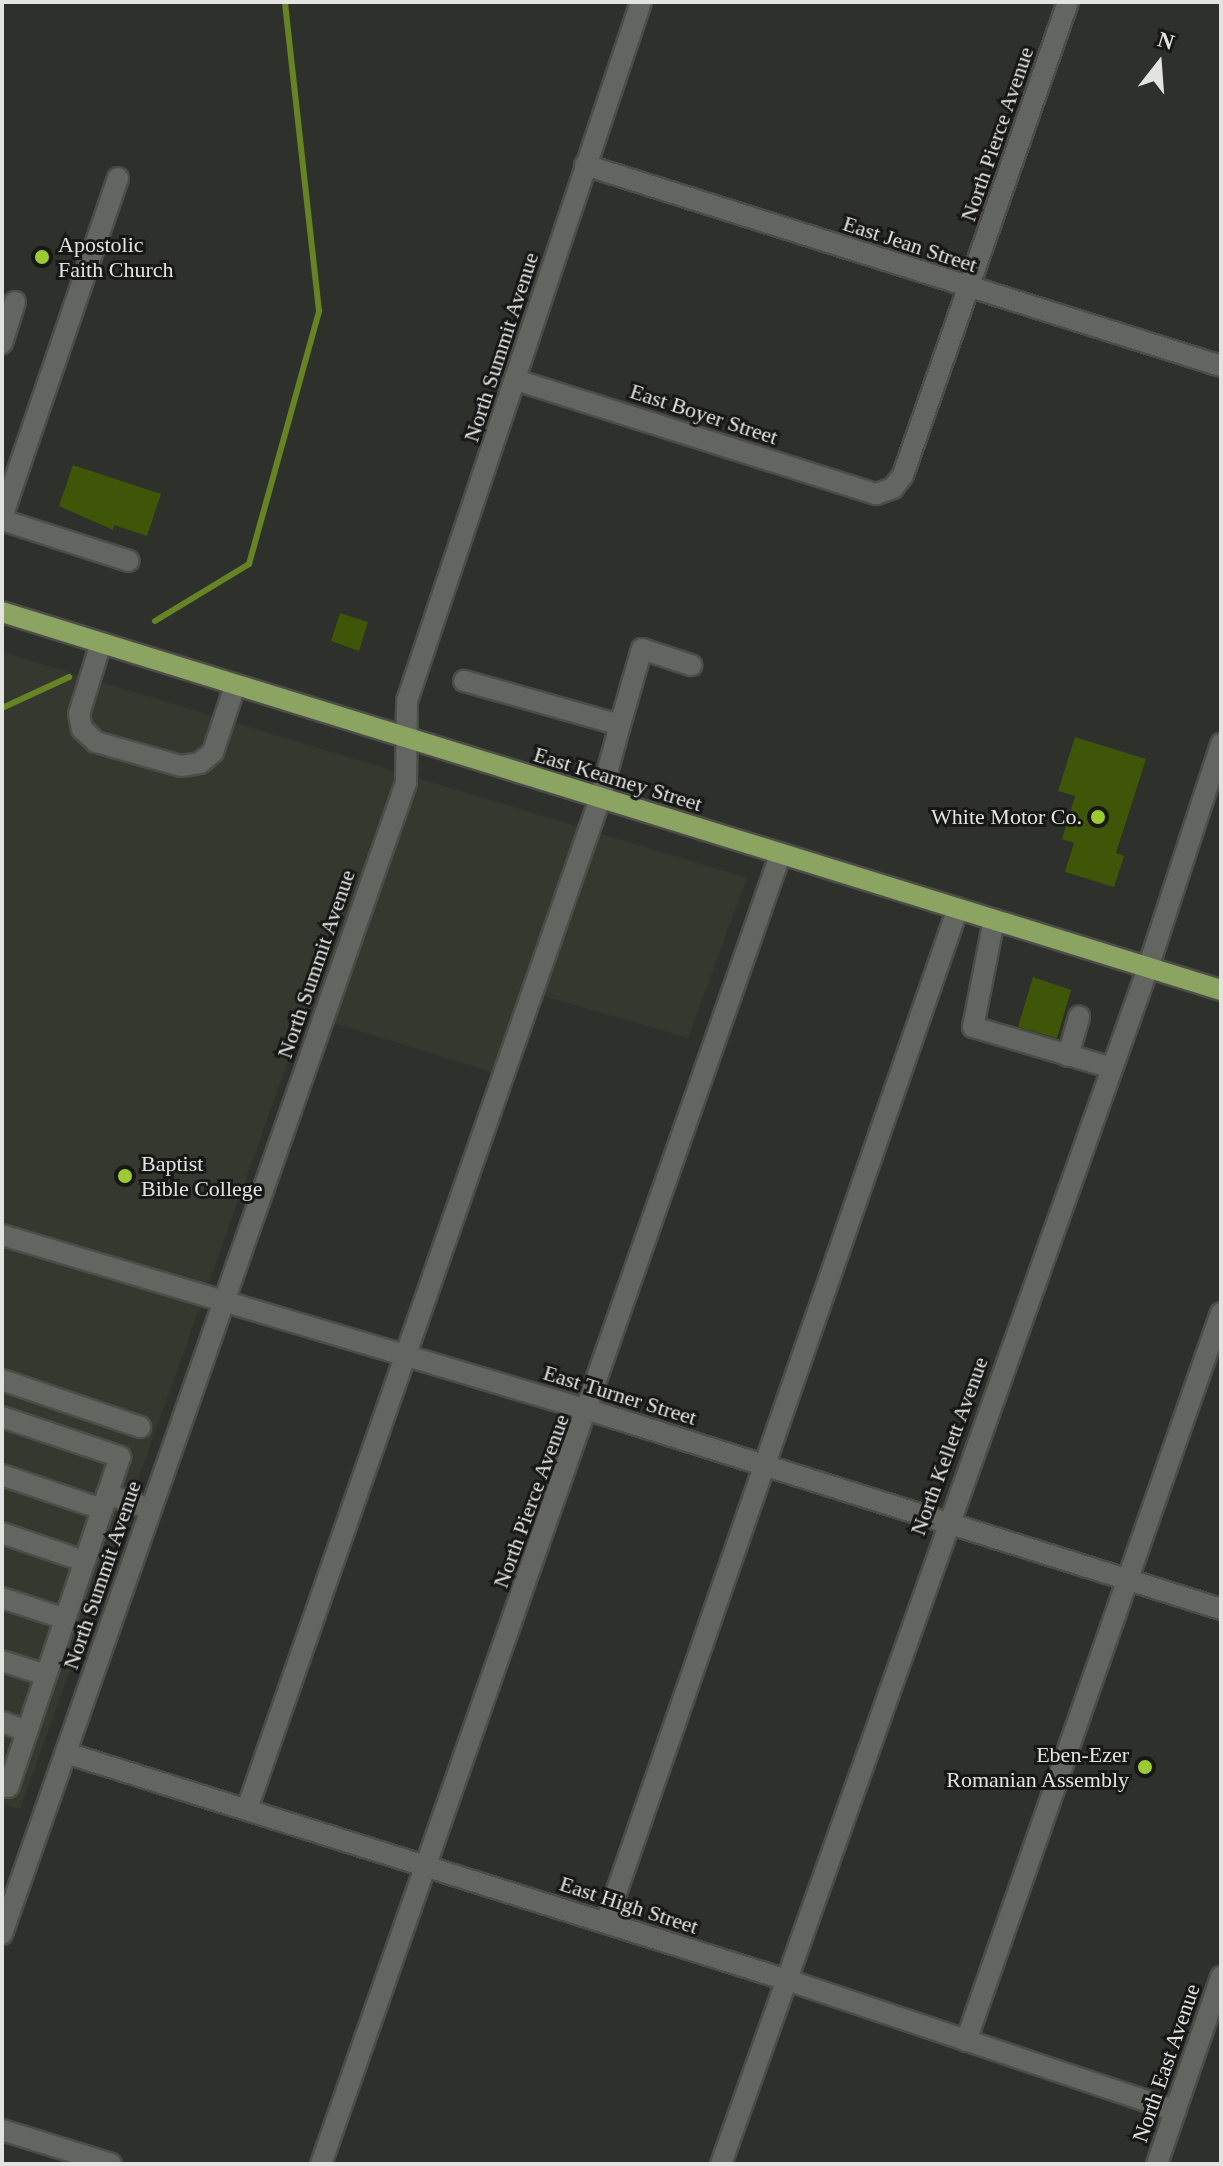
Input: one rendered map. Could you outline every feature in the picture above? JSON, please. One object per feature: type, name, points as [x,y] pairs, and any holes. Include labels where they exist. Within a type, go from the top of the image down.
[{"type":"main road","name":"East Kearney Street","points":[[2,612],[409,741],[1221,990]]},
{"type":"street","name":"North Summit Avenue","points":[[2,1934],[7,1905],[66,1753],[406,783],[409,741],[407,701],[641,2]]},
{"type":"street","name":"North Pierce Avenue","points":[[876,494],[893,488],[903,475],[1068,2]]},
{"type":"street","name":"East Jean Street","points":[[585,165],[1221,366]]},
{"type":"street","points":[[118,178],[2,519],[129,561]]},
{"type":"street","points":[[2,343],[15,302]]},
{"type":"street","name":"East Boyer Street","points":[[516,380],[876,494]]},
{"type":"street","points":[[101,643],[79,714],[82,729],[96,742],[181,766],[200,763],[213,752],[235,686]]},
{"type":"street","points":[[247,1809],[600,799],[642,649],[691,665]]},
{"type":"street","points":[[464,681],[620,725]]},
{"type":"street","name":"North Kellett Avenue","points":[[721,2164],[947,1521],[1148,968],[1221,744]]},
{"type":"street","name":"North Pierce Avenue","points":[[321,2164],[781,853]]},
{"type":"street","points":[[606,1922],[958,908]]},
{"type":"street","points":[[994,920],[973,1027],[1112,1068]]},
{"type":"street","points":[[1068,1056],[1079,1017]]},
{"type":"street","name":"East Turner Street","points":[[2,1235],[588,1410],[1221,1609]]},
{"type":"street","points":[[966,2041],[1221,1313]]},
{"type":"street","points":[[2,1380],[140,1427]]},
{"type":"street","points":[[2,1417],[120,1457],[8,1787],[2,1785]]},
{"type":"street","points":[[2,1475],[150,1509]]},
{"type":"street","points":[[2,1533],[84,1561]]},
{"type":"street","points":[[2,1598],[65,1619]]},
{"type":"street","points":[[2,1661],[46,1675]]},
{"type":"street","points":[[2,1722],[27,1731]]},
{"type":"street","name":"East High Street","points":[[66,1753],[787,1980],[1176,2111]]},
{"type":"street","name":"North East Avenue","points":[[1157,2164],[1221,1977]]},
{"type":"street","points":[[2,2130],[111,2164]]},
{"type":"shaded area","name":"Baptist Bible College","points":[[2,652],[747,878],[688,1038],[530,992],[501,1075],[305,1014],[20,1809],[2,1804]]},
{"type":"building","points":[[73,465],[161,494],[147,536],[114,525],[113,530],[59,506]]},
{"type":"building","points":[[340,613],[368,622],[359,651],[331,641]]},
{"type":"building","name":"White Motor Co.","points":[[1075,737],[1146,759],[1116,853],[1124,856],[1114,887],[1065,872],[1074,843],[1062,839],[1075,796],[1058,791]]},
{"type":"building","points":[[1033,977],[1071,990],[1057,1038],[1018,1027]]},
{"type":"waterway","points":[[155,621],[249,564],[319,311],[285,2]]},
{"type":"waterway","points":[[2,708],[69,677]]},
{"type":"place","name":"Apostolic Faith Church","points":[[42,257]]},
{"type":"place","name":"White Motor Co.","points":[[1098,817]]},
{"type":"place","name":"Baptist Bible College","points":[[125,1176]]},
{"type":"place","name":"Eben-Ezer Romanian Assembly","points":[[1145,1767]]}]
